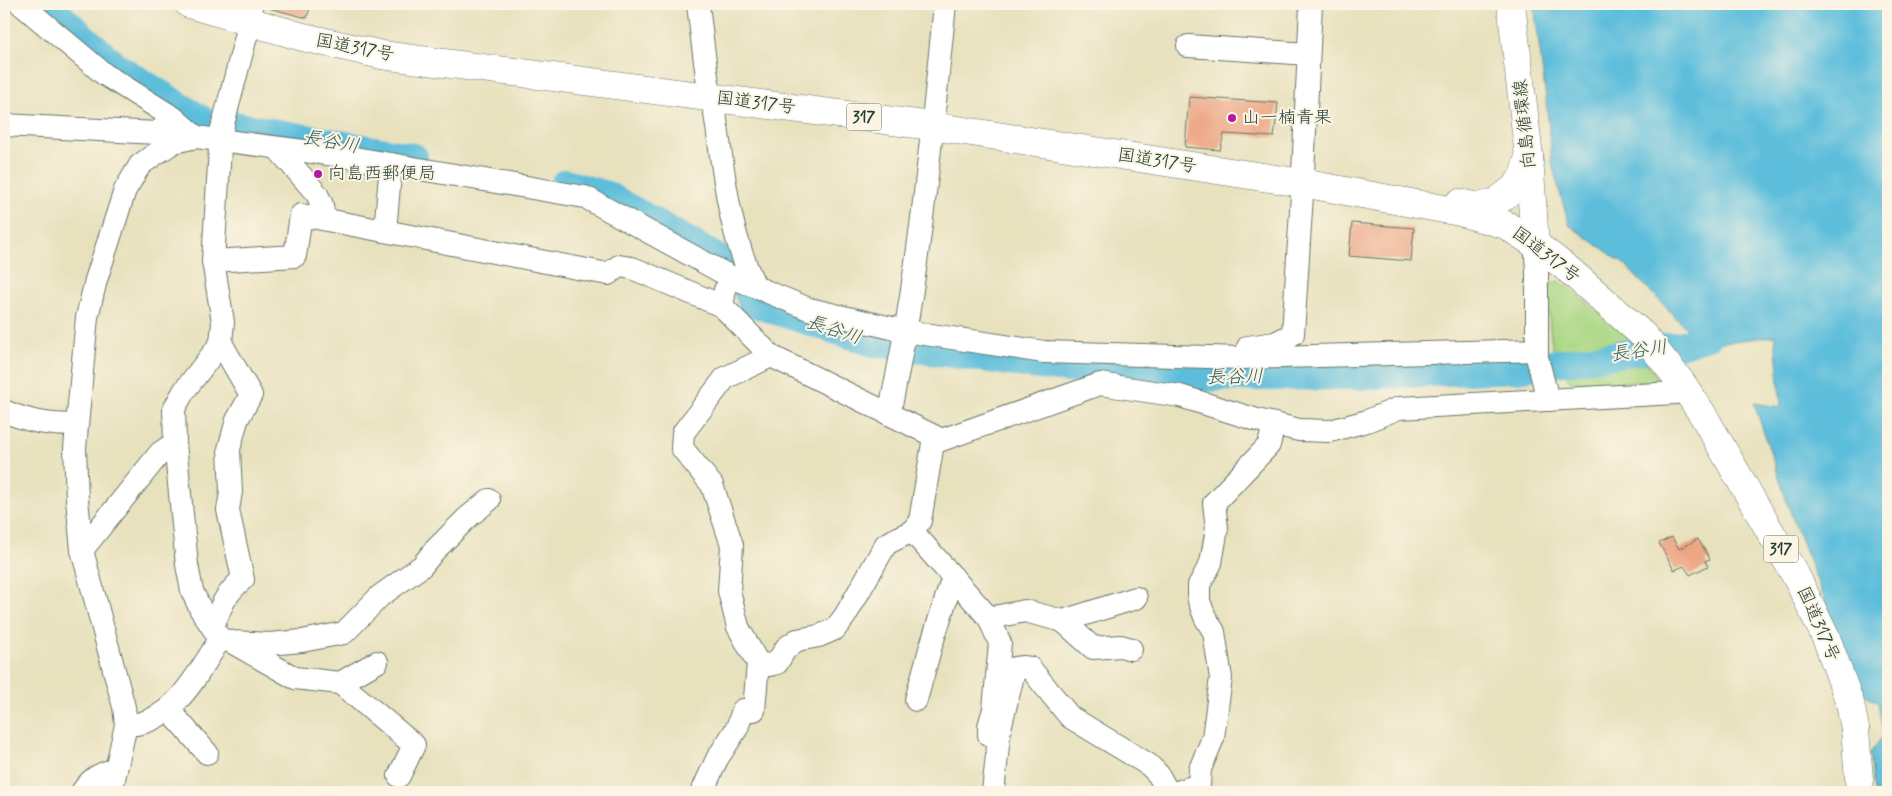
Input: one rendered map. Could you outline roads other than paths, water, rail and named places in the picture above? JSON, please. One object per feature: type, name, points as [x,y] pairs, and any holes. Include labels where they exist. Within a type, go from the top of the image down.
[{"type":"main road","name":"国道317号","points":[[190,4],[250,12],[303,37],[382,55],[932,126],[1302,183],[1460,212],[1506,225],[1569,270],[1643,335],[1684,386],[1703,415],[1797,578],[1827,640],[1850,703],[1855,729],[1860,792]]},
{"type":"main road","name":"向島循環線","points":[[1511,4],[1528,157],[1535,244]]},
{"type":"main road","points":[[1302,183],[1384,189],[1478,206],[1495,203],[1516,187],[1523,176],[1528,157]]},
{"type":"street","points":[[21,4],[104,74],[174,118],[196,137]]},
{"type":"street","points":[[698,4],[709,85],[733,226],[742,261],[755,286]]},
{"type":"street","points":[[889,414],[914,278],[945,4]]},
{"type":"street","points":[[1241,358],[1243,347],[1275,343],[1293,334],[1311,4]]},
{"type":"street","points":[[250,12],[248,33],[220,140],[213,261],[223,322],[221,343],[184,391],[174,409],[175,443],[187,565],[192,591],[202,610],[222,636],[295,678],[340,683],[414,745],[399,776]]},
{"type":"street","points":[[1188,46],[1308,54]]},
{"type":"street","points":[[4,124],[157,133],[174,118]]},
{"type":"street","points":[[111,792],[126,725],[124,707],[82,550],[76,498],[75,448],[87,317],[96,280],[125,190],[140,165],[174,142],[196,137],[220,140],[391,164],[585,197],[729,276],[809,309],[904,335],[1044,352],[1241,358],[1537,353]]},
{"type":"street","points":[[277,148],[317,194],[322,205],[324,219]]},
{"type":"street","points":[[385,231],[391,164]]},
{"type":"street","points":[[213,261],[295,256],[301,215],[608,274],[619,266],[632,268],[722,306],[771,356],[940,439]]},
{"type":"street","points":[[1535,244],[1537,270],[1537,353],[1547,397]]},
{"type":"street","points":[[722,306],[729,276]]},
{"type":"street","points":[[126,725],[138,725],[169,710],[185,692],[222,636],[224,599],[232,588],[243,579],[228,510],[231,492],[229,449],[237,420],[251,395],[221,343]]},
{"type":"street","points":[[702,792],[717,759],[737,728],[743,710],[754,710],[758,663],[738,627],[729,591],[732,545],[712,485],[682,448],[683,433],[725,378],[771,356]]},
{"type":"street","points":[[758,663],[769,665],[777,663],[786,648],[797,640],[819,636],[835,629],[845,616],[886,544],[912,531],[920,521],[933,443],[1100,384],[1180,396],[1299,430],[1330,431],[1367,421],[1398,408],[1547,397],[1676,393],[1684,386]]},
{"type":"street","points":[[4,411],[21,419],[53,425],[77,425]]},
{"type":"street","points":[[1177,792],[1199,784],[1200,769],[1213,738],[1219,695],[1221,678],[1214,632],[1205,617],[1199,601],[1199,585],[1211,563],[1217,528],[1214,503],[1268,445],[1274,424]]},
{"type":"street","points":[[82,550],[160,453],[175,443]]},
{"type":"street","points":[[222,636],[269,644],[302,641],[344,633],[380,596],[422,566],[434,551],[467,518],[490,500]]},
{"type":"street","points":[[912,531],[989,618],[1000,643],[994,709],[989,726],[990,736],[993,736],[1000,728]]},
{"type":"street","points":[[916,700],[953,577]]},
{"type":"street","points":[[1063,621],[1136,598]]},
{"type":"street","points":[[989,618],[1025,611],[1063,621],[1093,648],[1121,646],[1132,649]]},
{"type":"street","points":[[340,683],[377,662]]},
{"type":"street","points":[[993,792],[1000,728],[1015,668],[1023,667],[1030,668],[1070,717],[1149,765],[1158,774],[1168,792]]},
{"type":"street","points":[[169,710],[207,753]]},
{"type":"street","points":[[82,792],[87,784],[99,774],[116,769]]},
{"type":"water","points":[[1534,4],[1888,4],[1888,792],[1874,792],[1870,753],[1883,736],[1878,703],[1863,693],[1848,660],[1792,517],[1754,403],[1781,407],[1775,336],[1692,346],[1686,328],[1623,263],[1569,225],[1552,164]]},
{"type":"waterway","name":"長谷川","points":[[47,4],[115,65],[209,124],[228,124],[414,157]]},
{"type":"waterway","name":"長谷川","points":[[565,183],[607,195],[739,270],[752,303],[873,343],[1046,367],[1170,378],[1355,376],[1517,369],[1680,345],[1708,336]]},
{"type":"place","name":"山一楠青果","points":[[1232,118]]},
{"type":"place","name":"向島西郵便局","points":[[318,174]]}]
